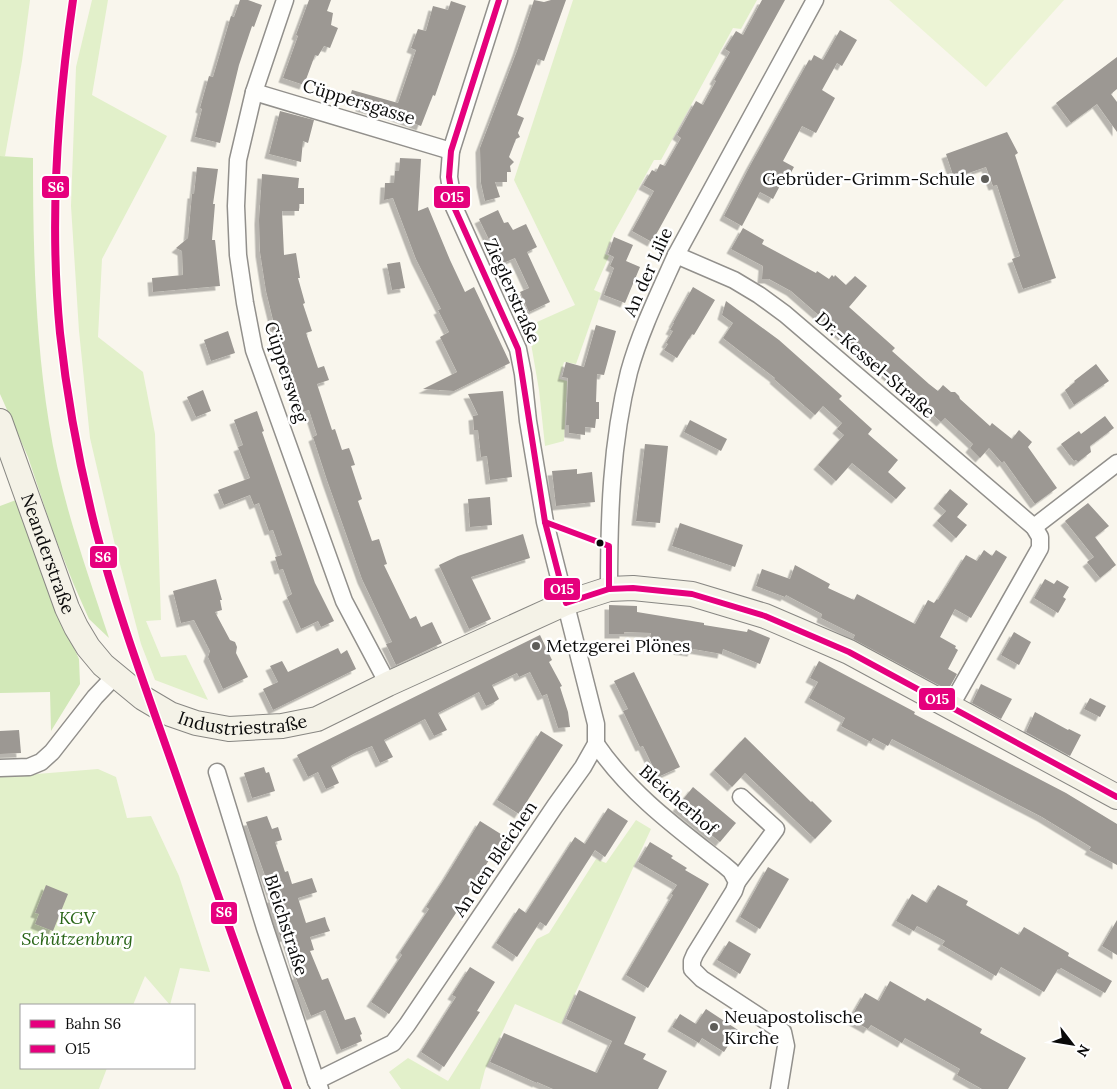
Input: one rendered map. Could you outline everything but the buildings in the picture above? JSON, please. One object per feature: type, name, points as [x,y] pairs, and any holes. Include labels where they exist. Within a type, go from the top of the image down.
[{"type":"street","name":"Cüppersweg","points":[[285,0],[254,92],[238,160],[236,206],[238,255],[245,303],[254,350],[344,601],[388,684]]},
{"type":"street","name":"Zieglerstraße","points":[[499,0],[451,151],[449,177],[454,206],[518,350],[545,522],[566,603]]},
{"type":"street","name":"An der Lilie","points":[[609,589],[611,488],[620,416],[630,371],[660,290],[676,255],[815,0]]},
{"type":"street","name":"Cüppersgasse","points":[[254,92],[451,151]]},
{"type":"street","name":"Dr.-Kessel-Straße","points":[[676,255],[734,280],[785,314],[1034,527]]},
{"type":"street","name":"Neanderstraße","points":[[0,420],[67,608],[88,647],[103,665],[116,676]]},
{"type":"street","points":[[950,706],[1040,548],[1040,537],[1034,527],[1117,463]]},
{"type":"street","name":"Industriestraße","points":[[116,676],[143,698],[170,714],[196,724],[229,729],[282,726],[317,719],[388,684],[566,603],[609,589],[633,588],[692,594],[765,616],[849,652],[1117,797]]},
{"type":"street","points":[[566,603],[596,724],[596,744]]},
{"type":"street","points":[[0,768],[29,767],[41,762],[52,752],[95,697],[116,676]]},
{"type":"street","name":"Bleicherhof","points":[[596,744],[618,774],[644,801],[731,871],[737,882]]},
{"type":"street","name":"An den Bleichen","points":[[318,1085],[393,1043],[583,767],[596,744]]},
{"type":"street","name":"Bleichstraße","points":[[217,772],[265,928],[318,1085]]},
{"type":"street","points":[[741,797],[776,829],[737,882],[734,891],[695,954],[692,961],[692,969],[702,979],[782,1032],[786,1046],[779,1089]]},
{"type":"green space","points":[[0,0],[30,0],[22,61],[5,156],[0,156]]},
{"type":"green space","points":[[92,0],[108,0],[92,95],[167,136],[102,259],[98,337],[143,372],[155,434],[161,620],[146,621],[161,657],[186,655],[208,700],[155,680],[141,644],[90,438],[79,331],[71,206],[76,67]]},
{"type":"green space","points":[[573,0],[757,0],[741,29],[733,28],[661,160],[654,160],[613,234],[605,254],[609,256],[594,290],[601,293],[576,364],[564,362],[559,379],[567,381],[564,441],[545,446],[539,390],[528,326],[575,305],[514,180]]},
{"type":"green space","points":[[889,0],[1064,0],[986,87]]},
{"type":"green space","points":[[0,156],[33,158],[36,291],[44,390],[49,423],[67,505],[109,638],[89,619],[53,532],[28,457],[0,394]]},
{"type":"green space","points":[[16,500],[58,613],[79,659],[80,684],[51,731],[50,692],[0,693],[0,506]]},
{"type":"green space","name":"KGV Schützenburg","points":[[98,769],[116,777],[127,818],[151,816],[179,876],[210,972],[180,968],[170,1004],[145,976],[133,1004],[20,1004],[20,1069],[107,1069],[99,1089],[0,1089],[0,777]]},
{"type":"green space","points":[[636,820],[651,829],[561,1024],[515,1004],[485,1070],[480,1089],[401,1089],[389,1072],[408,1058],[448,1081],[537,939],[549,933],[596,859],[606,863]]},
{"type":"rail line","name":"S6","points":[[73,0],[59,124],[56,166],[55,249],[60,333],[66,382],[79,455],[103,558],[122,619],[288,1089]]},
{"type":"transit line","name":"O15","points":[[499,0],[451,151],[449,177],[454,207],[518,349],[545,522],[566,603],[609,589],[633,588],[692,594],[765,616],[849,652],[1117,797]]},
{"type":"transit line","name":"O15","points":[[545,522],[609,546],[609,589]]},
{"type":"place","name":"Gebrüder-Grimm-Schule","points":[[985,179]]},
{"type":"place","name":"Metzgerei Plönes","points":[[536,646]]},
{"type":"place","name":"Neuapostolische Kirche","points":[[714,1027]]}]
